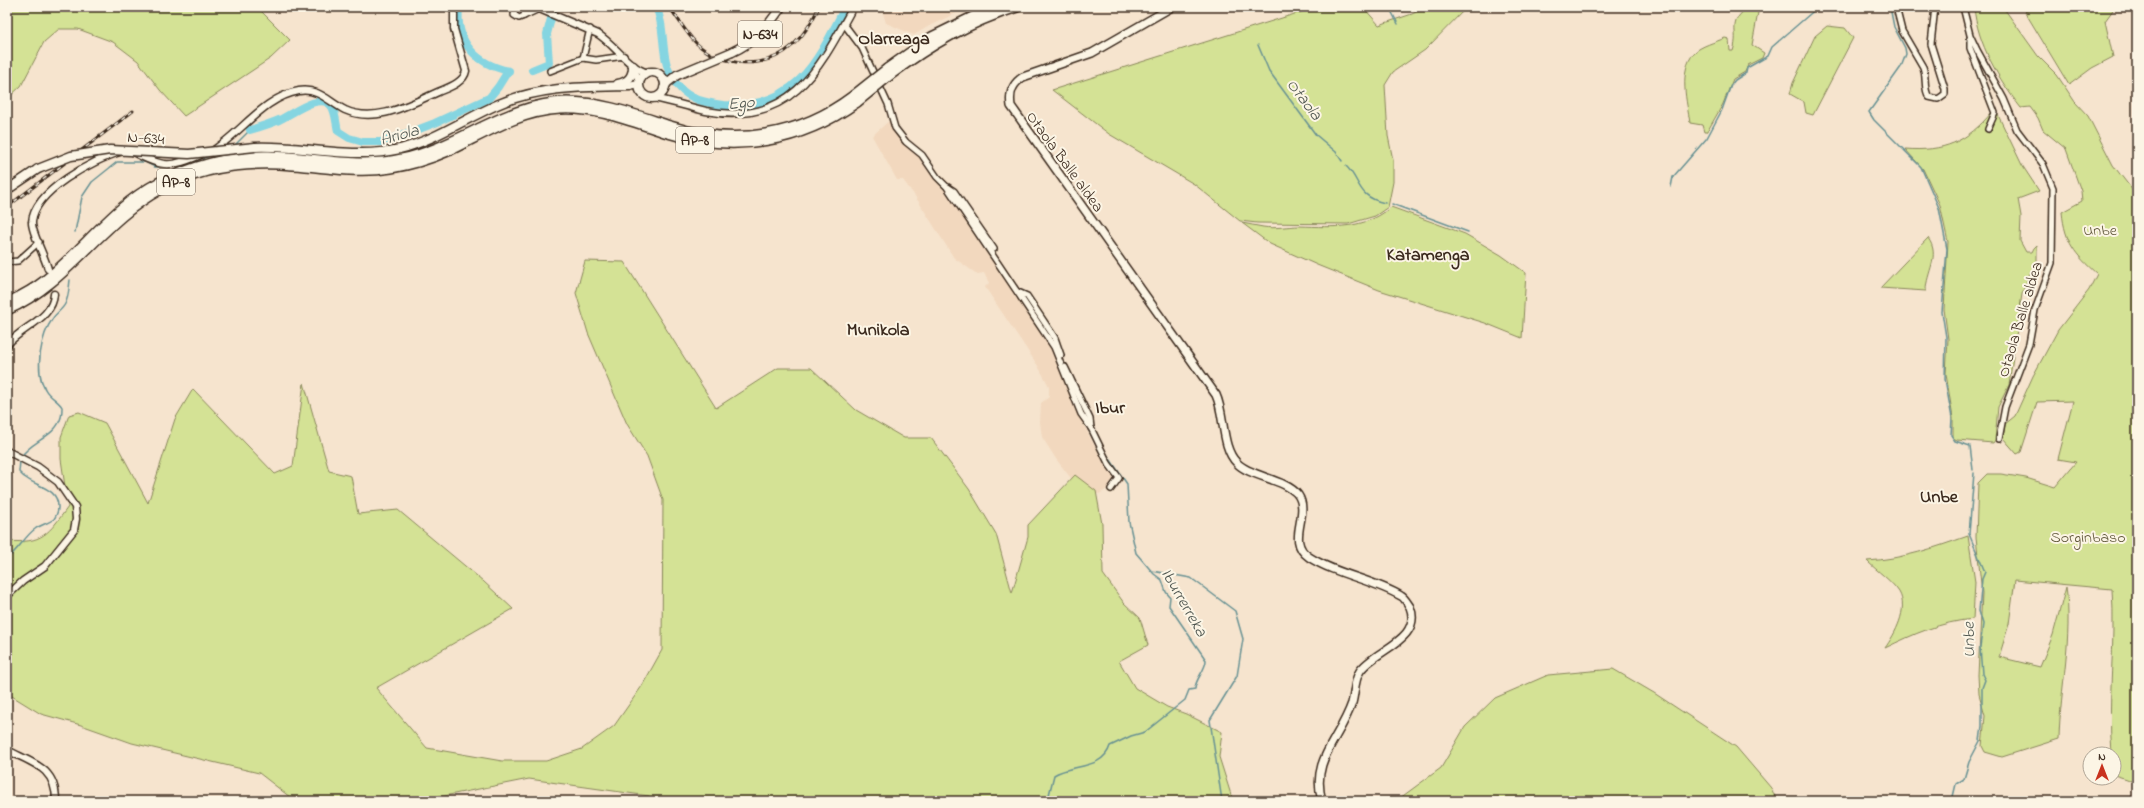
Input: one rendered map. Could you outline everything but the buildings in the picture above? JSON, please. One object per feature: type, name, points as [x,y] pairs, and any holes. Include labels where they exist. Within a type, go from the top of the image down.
[{"type":"highway","name":"N-634","points":[[672,77],[743,47],[761,34],[781,7]]},
{"type":"highway","name":"AP-8","points":[[7,303],[26,294],[54,273],[108,220],[136,196],[155,184],[189,169],[223,160],[254,156],[350,163],[387,162],[426,153],[505,119],[527,111],[558,103],[583,103],[617,109],[707,136],[740,137],[774,134],[801,126],[855,99],[932,37],[970,17],[996,7]]},
{"type":"highway","name":"AP-8","points":[[889,72],[961,29],[986,17],[1017,7]]},
{"type":"highway","points":[[608,86],[628,81],[632,74],[632,65]]},
{"type":"highway","points":[[608,86],[620,86],[639,82],[647,73],[672,77],[663,90],[653,98],[620,86]]},
{"type":"highway","points":[[659,74],[664,80],[663,90]]},
{"type":"highway","points":[[639,82],[643,94]]},
{"type":"highway","name":"N-634","points":[[7,190],[38,169],[71,156],[110,150],[190,154],[255,147],[295,148],[352,154],[387,151],[416,143],[499,104],[518,97],[557,88],[608,86]]},
{"type":"highway","name":"AP-8","points":[[7,310],[27,300],[56,280],[125,213],[158,190],[193,175],[224,167],[256,163],[349,170],[387,169],[428,159],[505,119]]},
{"type":"main road","name":"Otaola Balle aldea","points":[[1172,7],[1092,53],[1023,77],[1016,81],[1009,97],[1011,106],[1019,120],[1216,395],[1220,404],[1227,445],[1236,463],[1246,469],[1270,478],[1297,494],[1302,503],[1302,512],[1298,526],[1298,540],[1308,556],[1339,571],[1402,596],[1410,607],[1412,621],[1408,632],[1368,662],[1359,672],[1347,714],[1321,763],[1318,788],[1322,801]]},
{"type":"street","points":[[48,269],[32,224],[33,215],[42,200],[67,178],[116,153],[126,150],[133,151],[162,165],[185,161],[211,151],[224,143],[276,99],[298,91],[318,93],[344,110],[354,113],[378,114],[398,110],[462,79],[466,71],[454,29],[454,7]]},
{"type":"street","points":[[524,16],[525,7]]},
{"type":"street","points":[[653,98],[670,100],[706,111],[722,113],[759,112],[772,107],[808,81],[853,7]]},
{"type":"street","points":[[1896,7],[1902,31],[1926,74],[1926,93],[1929,97],[1938,99],[1945,94],[1945,90],[1931,44],[1935,7]]},
{"type":"street","name":"Otaola Balle aldea","points":[[1963,7],[1970,35],[2004,99],[2017,130],[2043,164],[2053,188],[2052,263],[2039,296],[2029,344],[2008,397],[1999,439]]},
{"type":"street","points":[[513,8],[516,17],[524,16],[537,8],[590,29],[606,39],[624,56],[632,65],[639,82]]},
{"type":"street","points":[[844,24],[862,48],[888,104],[895,128],[906,142],[922,155],[937,177],[947,187],[954,191],[1001,260],[999,263],[1054,347],[1081,414],[1091,428],[1108,463],[1119,478],[1111,489]]},
{"type":"street","points":[[583,58],[590,29]]},
{"type":"street","name":"Otaola Balle aldea","points":[[1970,35],[1970,48],[1995,113],[1988,128]]},
{"type":"street","points":[[550,71],[583,58],[596,60],[624,56]]},
{"type":"street","points":[[632,65],[647,73]]},
{"type":"street","points":[[663,90],[670,100]]},
{"type":"street","points":[[7,262],[18,261],[39,242]]},
{"type":"street","points":[[7,345],[16,335],[51,308],[54,294]]},
{"type":"street","points":[[7,451],[38,467],[58,482],[75,507],[76,519],[74,530],[45,566],[23,581],[7,596]]},
{"type":"street","points":[[7,750],[42,768],[50,776],[54,785],[56,801]]},
{"type":"shaded area","points":[[881,7],[969,7],[914,35],[886,23]]},
{"type":"shaded area","points":[[891,119],[895,129],[922,155],[1054,347],[1079,415],[1093,443],[1115,477],[1106,490],[1099,494],[1084,495],[1056,459],[1042,437],[1040,422],[1041,403],[1049,397],[1049,386],[1038,366],[985,287],[989,283],[984,273],[977,274],[954,258],[915,196],[903,180],[897,180],[872,136]]},
{"type":"green space","points":[[7,7],[257,7],[290,40],[271,58],[184,116],[160,90],[138,61],[113,42],[78,29],[59,29],[44,42],[21,86],[7,99]]},
{"type":"green space","points":[[1317,7],[1363,7],[1379,25],[1412,14],[1427,7],[1467,7],[1425,50],[1393,72],[1385,85],[1388,136],[1393,160],[1393,182],[1388,207],[1375,216],[1348,224],[1257,223],[1240,221],[1194,184],[1109,134],[1052,90]]},
{"type":"green space","points":[[1748,7],[1759,7],[1752,45],[1764,53],[1762,58],[1748,65],[1745,72],[1733,79],[1723,104],[1707,132],[1704,132],[1702,125],[1690,123],[1685,87],[1686,69],[1694,53],[1708,44],[1725,38],[1729,39],[1730,51],[1733,51],[1735,44],[1735,23],[1741,13]]},
{"type":"green space","name":"Sorginbaso","points":[[1974,7],[2003,7],[2038,56],[2057,75],[2075,102],[2088,116],[2113,165],[2137,196],[2137,217],[2132,228],[2137,232],[2137,784],[2122,777],[2122,746],[2112,746],[2110,713],[2113,630],[2112,589],[2015,580],[2009,624],[1999,657],[2040,667],[2053,635],[2066,587],[2068,625],[2059,739],[2002,757],[1985,752],[1982,746],[1985,716],[1979,694],[1978,675],[1982,593],[1976,537],[1978,483],[1987,474],[2001,474],[2026,478],[2055,487],[2076,462],[2058,459],[2073,401],[2037,402],[2021,452],[2017,454],[2003,438],[2005,424],[2015,416],[2033,376],[2058,330],[2089,290],[2097,274],[2072,247],[2063,223],[2062,212],[2082,201],[2081,191],[2066,149],[2043,130],[2038,118],[2030,107],[2021,108],[2013,97],[1990,60],[1984,47],[1976,21]]},
{"type":"green space","points":[[2029,7],[2111,7],[2113,10],[2105,21],[2113,57],[2092,68],[2069,85],[2025,12],[2029,9]]},
{"type":"green space","points":[[1827,26],[1845,28],[1853,38],[1813,115],[1806,113],[1804,102],[1790,94],[1793,83],[1815,36]]},
{"type":"green space","name":"Unbe","points":[[1992,112],[1998,115],[2022,165],[2039,191],[2018,199],[2021,216],[2020,241],[2026,252],[2032,252],[2037,245],[2037,262],[2029,275],[2022,294],[2009,385],[1998,407],[1995,440],[1993,443],[1957,440],[1953,438],[1953,418],[1946,374],[1948,339],[1944,309],[1948,242],[1940,205],[1923,169],[1905,149],[1932,149],[1954,143],[1973,131]]},
{"type":"green space","points":[[1391,207],[1465,234],[1501,255],[1526,273],[1522,338],[1485,323],[1379,290],[1317,265],[1270,244],[1242,223],[1272,228],[1295,226],[1348,226],[1370,220]]},
{"type":"green space","points":[[1928,238],[1932,245],[1933,258],[1926,291],[1880,288]]},
{"type":"green space","points":[[585,261],[624,262],[716,408],[778,368],[811,368],[856,410],[904,438],[931,438],[969,489],[996,534],[1012,593],[1028,537],[1028,525],[1075,475],[1096,491],[1102,524],[1103,574],[1124,603],[1140,618],[1148,645],[1119,661],[1135,688],[1167,707],[1186,714],[1222,732],[1219,757],[1233,801],[651,801],[649,796],[529,779],[419,801],[295,801],[259,773],[132,743],[81,725],[41,714],[7,693],[7,541],[19,542],[37,539],[44,535],[55,524],[68,507],[61,459],[61,437],[69,415],[79,412],[105,423],[148,503],[175,419],[193,389],[275,474],[293,466],[304,383],[329,471],[351,476],[358,514],[398,510],[483,581],[513,609],[376,688],[427,748],[502,761],[546,761],[582,749],[614,726],[642,686],[662,650],[663,500],[647,456],[627,424],[588,333],[576,293]]},
{"type":"green space","name":"Unbe","points":[[1968,536],[1975,582],[1973,619],[1938,626],[1917,633],[1885,648],[1900,621],[1902,613],[1902,599],[1899,592],[1892,584],[1867,561],[1893,558],[1931,549]]},
{"type":"green space","points":[[1613,669],[1654,693],[1736,747],[1771,788],[1777,801],[1396,801],[1441,768],[1465,727],[1495,698],[1548,675]]},
{"type":"waterway","name":"Ego","points":[[459,7],[460,31],[470,50],[487,63],[497,68],[509,71]]},
{"type":"waterway","name":"Ego","points":[[532,70],[549,63],[547,34],[554,7]]},
{"type":"waterway","name":"Ego","points":[[656,7],[662,27],[665,58],[672,78],[688,95],[705,102],[723,105],[748,105],[768,100],[786,91],[800,79],[813,64],[824,47],[845,7]]},
{"type":"waterway","points":[[1389,7],[1398,24]]},
{"type":"waterway","points":[[1671,187],[1673,177],[1707,138],[1722,110],[1731,85],[1735,80],[1746,73],[1747,68],[1768,56],[1772,47],[1818,7]]},
{"type":"waterway","name":"Unbe","points":[[1890,7],[1894,27],[1905,48],[1906,54],[1901,67],[1869,112],[1874,120],[1921,167],[1939,208],[1947,249],[1942,312],[1946,337],[1945,379],[1952,418],[1951,435],[1955,441],[1970,446],[1973,470]]},
{"type":"waterway","name":"Otaola","points":[[1258,45],[1269,71],[1316,135],[1336,152],[1342,161]]},
{"type":"waterway","name":"Ariola","points":[[250,130],[279,120],[306,105],[321,101],[327,102],[332,107],[338,131],[349,138],[363,142],[380,142],[435,123],[489,98],[508,71]]},
{"type":"waterway","points":[[233,147],[250,130]]},
{"type":"waterway","points":[[188,163],[213,155]]},
{"type":"waterway","points":[[75,232],[82,197],[92,182],[117,162],[145,162],[155,167],[172,167]]},
{"type":"waterway","name":"Otaola","points":[[1346,166],[1351,171],[1360,188],[1369,197],[1385,203]]},
{"type":"waterway","name":"Otaola","points":[[1392,204],[1468,232]]},
{"type":"waterway","points":[[21,457],[30,447],[53,431],[61,417],[62,407],[47,392],[42,381],[40,372],[40,353],[49,325],[66,301],[70,280]]},
{"type":"waterway","name":"Iburrerreka","points":[[1041,801],[1049,795],[1054,775],[1069,769],[1094,763],[1101,759],[1106,754],[1110,746],[1131,736],[1145,732],[1185,700],[1189,690],[1195,689],[1195,685],[1206,664],[1206,660],[1169,606],[1170,597],[1166,592],[1162,580],[1154,574],[1136,553],[1129,522],[1127,484],[1106,453]]},
{"type":"waterway","points":[[7,558],[35,529],[54,519],[58,509],[55,496],[51,492],[24,477],[19,472],[20,461]]},
{"type":"waterway","name":"Unbe","points":[[1952,801],[1956,784],[1964,779],[1969,762],[1980,741],[1982,726],[1982,688],[1985,680],[1982,674],[1980,647],[1983,624],[1979,611],[1982,579],[1985,572],[1969,534],[1974,473]]},
{"type":"waterway","points":[[1152,571],[1191,578],[1235,611],[1243,639],[1237,676],[1210,720],[1222,801]]},
{"type":"railway","points":[[670,8],[696,43],[719,57],[744,63],[770,59],[793,45],[805,32],[819,7]]},
{"type":"railway","points":[[7,207],[133,111]]},
{"type":"district","name":"Olarreaga","points":[[894,38]]},
{"type":"district","name":"Katamenga","points":[[1428,254]]},
{"type":"district","name":"Munikola","points":[[878,329]]},
{"type":"district","name":"Ibur","points":[[1110,407]]},
{"type":"district","name":"Unbe","points":[[1939,496]]}]
